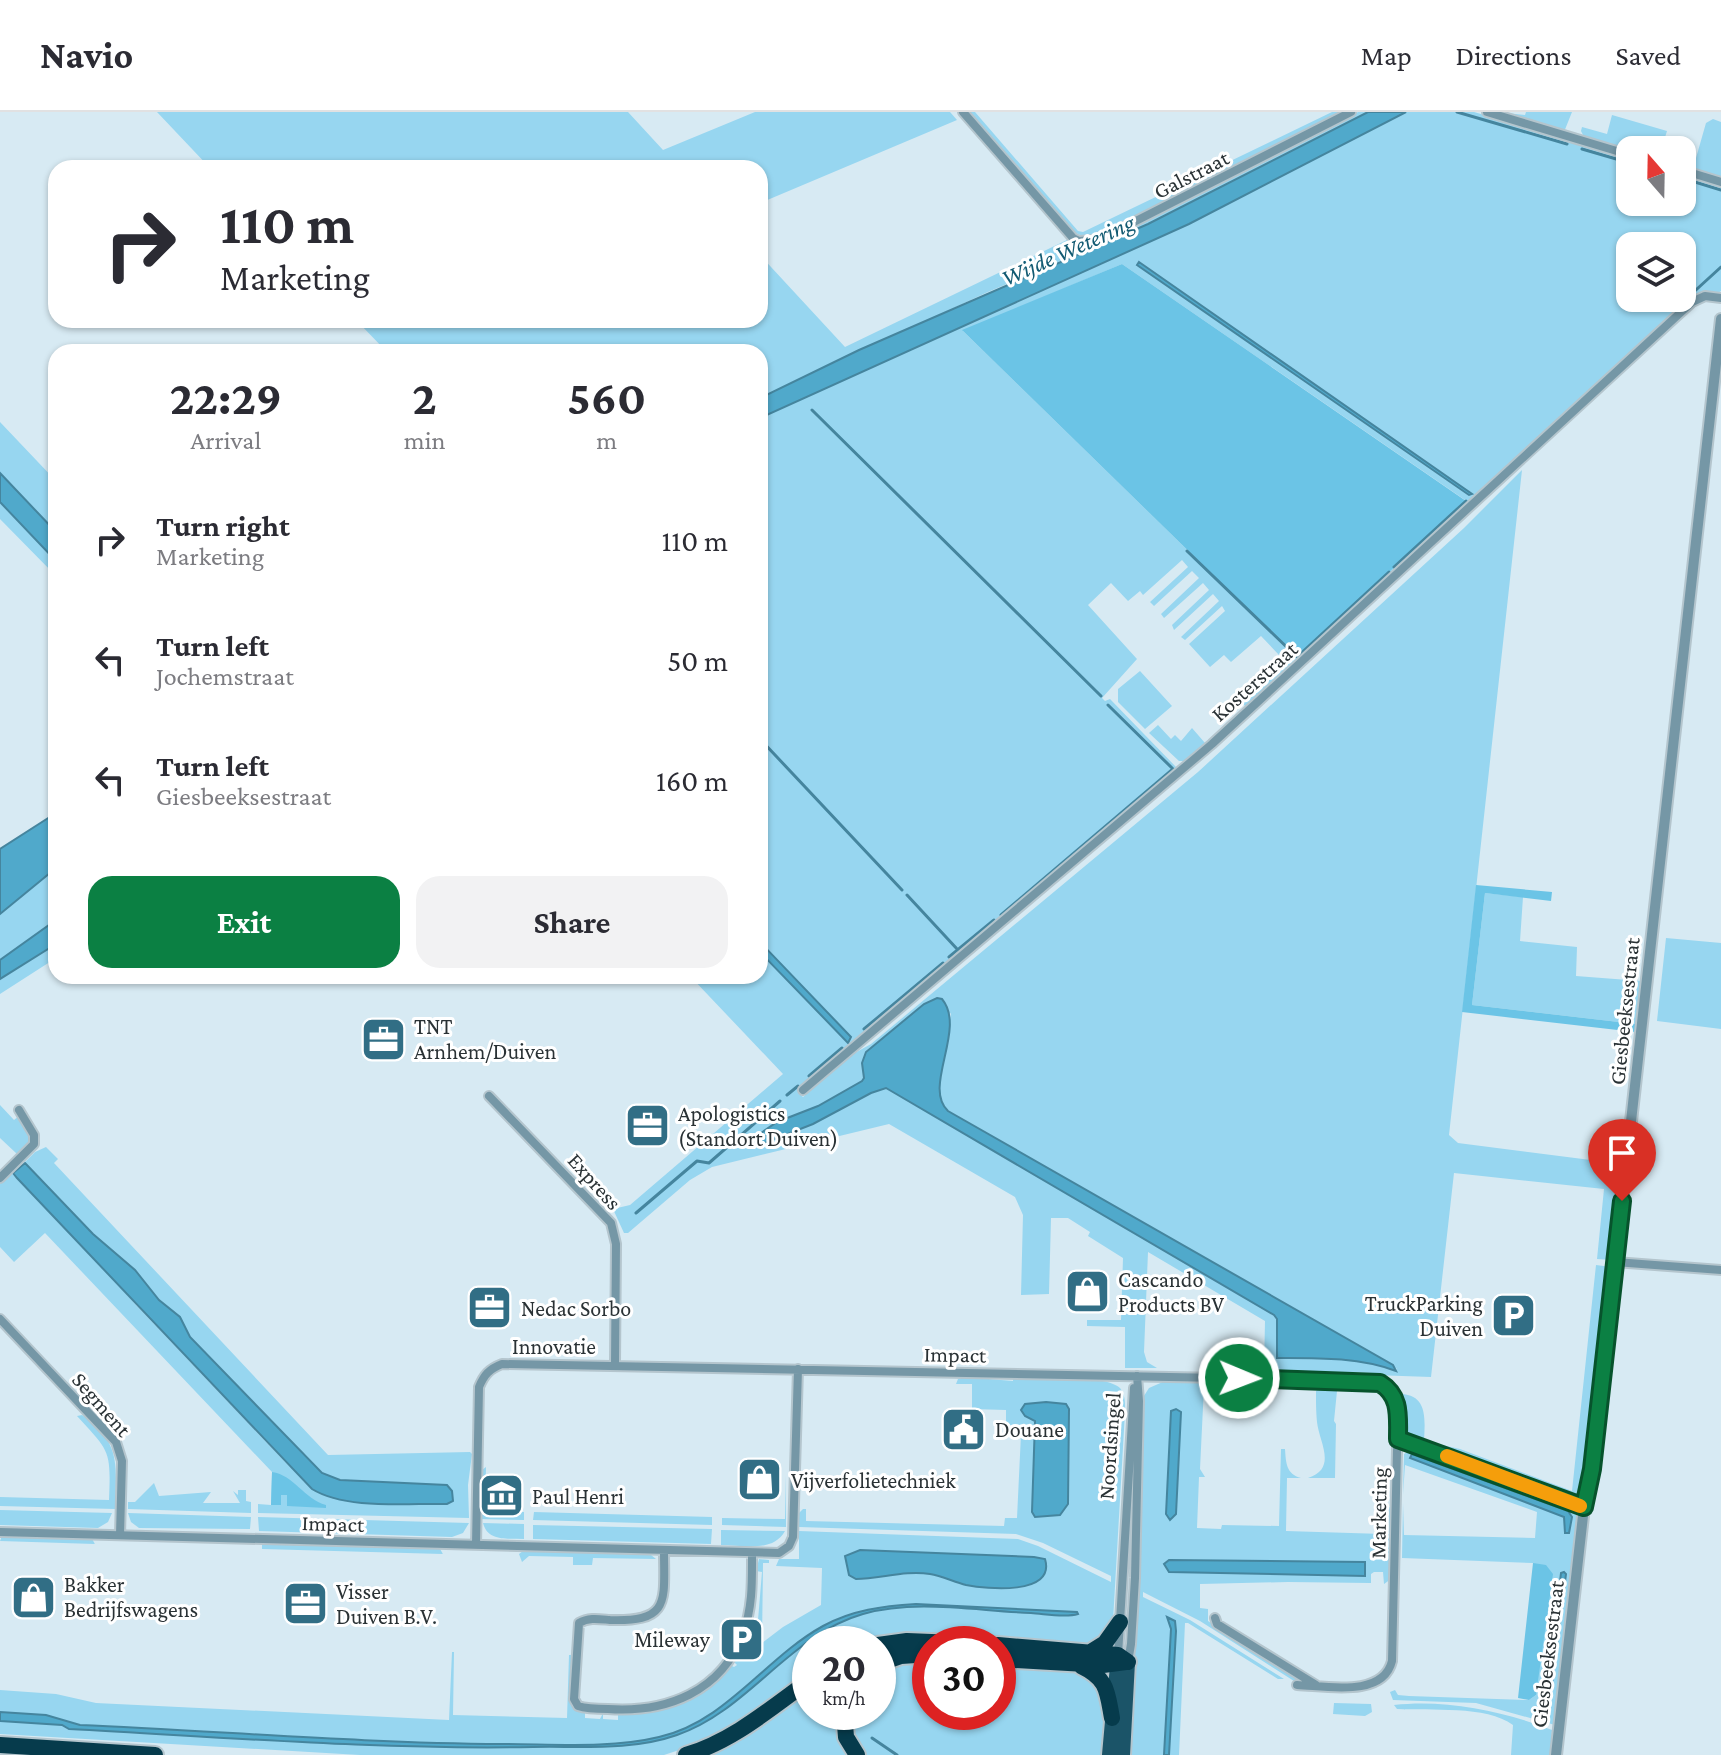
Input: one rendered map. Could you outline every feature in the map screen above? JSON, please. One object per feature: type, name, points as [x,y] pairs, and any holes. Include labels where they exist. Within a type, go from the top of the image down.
[{"type":"highway","points":[[1089,1653],[1105,1643],[1120,1622]]},
{"type":"highway","points":[[1016,1647],[1120,1656]]},
{"type":"highway","points":[[1016,1660],[1076,1664],[1120,1656]]},
{"type":"highway","points":[[1076,1664],[1102,1679],[1112,1718]]},
{"type":"highway","points":[[686,1755],[719,1742],[792,1693]]},
{"type":"highway","points":[[845,1730],[846,1737],[857,1755]]},
{"type":"highway","points":[[0,1745],[155,1755]]},
{"type":"main road","name":"Noordsingel","points":[[1109,1755],[1120,1656]]},
{"type":"main road","name":"Noordsingel","points":[[1120,1656],[1123,1755]]},
{"type":"street","name":"Galstraat","points":[[963,112],[1073,238],[1086,241],[1122,228],[1197,192],[1347,114]]},
{"type":"street","points":[[1487,112],[1616,151]]},
{"type":"street","points":[[1696,174],[1721,182]]},
{"type":"street","name":"Kosterstraat","points":[[803,1090],[1203,752],[1692,302],[1705,296],[1721,298]]},
{"type":"street","name":"Giesbeeksestraat","points":[[1556,1755],[1584,1507],[1592,1469],[1721,319]]},
{"type":"street","name":"Express","points":[[489,1096],[611,1223],[616,1244],[615,1364]]},
{"type":"street","points":[[0,1178],[34,1144],[34,1135],[19,1110]]},
{"type":"street","points":[[1615,1262],[1721,1270]]},
{"type":"street","name":"Segment","points":[[0,1319],[116,1442],[122,1461],[120,1535]]},
{"type":"street","name":"Innovatie","points":[[476,1545],[479,1387],[483,1376],[492,1368],[502,1364],[615,1364],[798,1369]]},
{"type":"street","name":"Impact","points":[[0,1532],[779,1553],[789,1546],[793,1537],[798,1369],[1137,1376]]},
{"type":"street","name":"Marketing","points":[[1137,1376],[1372,1381],[1384,1386],[1395,1399],[1398,1439],[1391,1668],[1382,1679],[1371,1685],[1297,1685]]},
{"type":"street","name":"Noordsingel","points":[[1120,1656],[1132,1400],[1137,1376]]},
{"type":"street","name":"Noordsingel","points":[[1120,1656],[1131,1644],[1139,1401],[1137,1376]]},
{"type":"street","points":[[1398,1439],[1584,1507]]},
{"type":"street","points":[[664,1550],[664,1594],[656,1610],[636,1621],[589,1619],[579,1623],[574,1699],[578,1706],[626,1710],[658,1707],[688,1696],[713,1677],[730,1659],[743,1634],[751,1596],[752,1553]]},
{"type":"street","points":[[1215,1618],[1217,1624],[1317,1686]]},
{"type":"shaded area","points":[[157,112],[628,112],[663,150],[755,112],[950,112],[957,120],[768,200],[768,160],[202,160]]},
{"type":"shaded area","points":[[967,112],[975,112],[1078,231],[1083,232],[1332,112],[1342,112],[1103,233],[1088,236],[1068,227]]},
{"type":"shaded area","points":[[1358,112],[1368,112],[1148,224],[988,292],[768,394],[768,344],[379,344],[364,328],[768,328],[768,264],[845,347],[1069,239],[1083,246],[1105,239]]},
{"type":"shaded area","points":[[1368,112],[1406,112],[1189,224],[768,414],[768,394],[859,350],[1148,224]]},
{"type":"shaded area","points":[[1406,112],[1474,112],[1616,154],[1616,216],[1696,216],[1696,177],[1721,185],[1721,291],[1696,296],[1696,232],[1616,232],[1616,312],[1678,312],[1251,706],[1245,706],[1235,695],[1279,655],[1261,636],[1231,662],[1224,655],[1210,667],[1189,644],[1225,611],[1222,606],[1185,640],[1181,637],[1219,601],[1213,594],[1174,630],[1172,625],[1209,590],[1203,583],[1164,618],[1161,614],[1199,578],[1192,571],[1154,606],[1150,602],[1188,567],[1182,560],[1143,595],[1140,591],[1128,601],[1111,583],[1088,605],[1137,659],[1102,698],[1105,701],[1110,699],[1178,772],[798,1092],[803,1097],[853,1054],[871,1044],[1198,772],[1464,528],[1522,470],[1449,1135],[1458,1143],[1622,1164],[1612,1260],[1597,1259],[1604,1189],[1454,1173],[1431,1377],[1264,1370],[1265,1321],[1148,1252],[1144,1352],[1147,1362],[1157,1368],[1125,1368],[1125,1327],[1087,1326],[1087,1320],[1121,1320],[1123,1258],[1088,1236],[1090,1232],[1068,1218],[1051,1218],[1049,1294],[1021,1295],[1023,1215],[1015,1197],[889,1124],[712,1167],[690,1180],[628,1233],[624,1233],[613,1209],[630,1205],[783,1074],[698,984],[768,984],[768,414],[1189,224]],"holes":[[[1122,264],[1465,500],[1297,657],[963,331]],[[951,1013],[939,1091],[942,1105],[948,1111],[1397,1369],[1394,1371],[1353,1360],[1277,1358],[1277,1319],[1274,1315],[983,1142],[886,1088],[865,1082],[863,1075]]]},
{"type":"shaded area","points":[[1497,112],[1525,115],[1526,112],[1572,112],[1564,132]]},
{"type":"shaded area","points":[[1612,115],[1667,131],[1665,136],[1616,136],[1616,148],[1585,139],[1581,131],[1582,127],[1607,134]]},
{"type":"shaded area","points":[[1713,119],[1721,122],[1721,178],[1696,171],[1696,158],[1706,123]]},
{"type":"shaded area","points":[[1139,262],[1472,494],[1469,495],[1137,265]]},
{"type":"shaded area","points":[[1122,264],[1466,501],[1297,657],[962,330]]},
{"type":"shaded area","points":[[0,422],[48,473],[48,524],[0,473]]},
{"type":"shaded area","points":[[0,473],[48,524],[48,553],[0,502]]},
{"type":"shaded area","points":[[0,502],[48,553],[48,568],[0,519]]},
{"type":"shaded area","points":[[1140,671],[1172,706],[1145,729],[1118,702],[1118,689]]},
{"type":"shaded area","points":[[1158,725],[1171,739],[1175,735],[1181,741],[1192,728],[1205,746],[1188,761],[1179,761],[1149,733]]},
{"type":"shaded area","points":[[48,818],[48,875],[0,914],[0,849]]},
{"type":"shaded area","points":[[48,875],[48,926],[0,960],[0,914]]},
{"type":"shaded area","points":[[1476,885],[1552,892],[1551,901],[1485,893],[1472,1005],[1636,1024],[1635,1032],[1462,1012]]},
{"type":"shaded area","points":[[1485,893],[1523,897],[1520,941],[1577,947],[1576,976],[1641,981],[1636,1024],[1472,1005]]},
{"type":"shaded area","points":[[48,926],[48,949],[0,979],[0,960]]},
{"type":"shaded area","points":[[1666,938],[1721,943],[1721,1029],[1657,1021]]},
{"type":"shaded area","points":[[48,949],[48,963],[0,994],[0,979]]},
{"type":"shaded area","points":[[768,950],[851,1037],[848,1043],[768,960]]},
{"type":"shaded area","points":[[942,999],[948,1011],[950,1026],[940,1088],[941,1101],[948,1111],[1393,1365],[1396,1371],[1353,1361],[1277,1358],[1277,1319],[1274,1315],[886,1088],[813,1124],[762,1144],[759,1142],[758,1135],[777,1122],[818,1106],[862,1081],[862,1063],[866,1052],[924,1004]]},
{"type":"shaded area","points":[[0,1105],[14,1120],[19,1116],[30,1137],[28,1146],[17,1154],[0,1138]]},
{"type":"shaded area","points":[[46,1147],[58,1159],[54,1163],[328,1455],[470,1452],[469,1518],[258,1513],[258,1504],[271,1505],[272,1472],[45,1233],[14,1262],[0,1247],[0,1184],[13,1173],[289,1466],[340,1481],[323,1475],[267,1421],[23,1164],[35,1152]]},
{"type":"shaded area","points":[[25,1163],[93,1234],[135,1270],[159,1300],[180,1317],[190,1337],[322,1473],[340,1480],[447,1485],[452,1491],[453,1501],[447,1504],[359,1503],[326,1496],[312,1489],[17,1178],[13,1173]]},
{"type":"shaded area","points":[[1596,1265],[1611,1267],[1589,1465],[1582,1497],[1576,1501],[1407,1437],[1404,1433],[1405,1406],[1401,1394],[1416,1399],[1423,1410],[1424,1441],[1460,1449],[1572,1491]]},
{"type":"shaded area","points":[[958,1379],[1086,1379],[1113,1384],[1122,1391],[1125,1412],[1113,1621],[1094,1644],[1016,1640],[1016,1626],[912,1626],[912,1634],[896,1636],[896,1626],[792,1626],[792,1684],[723,1730],[664,1755],[360,1755],[0,1734],[0,1690],[56,1694],[96,1703],[449,1720],[452,1652],[453,1715],[567,1718],[569,1655],[572,1655],[572,1704],[585,1711],[585,1718],[600,1719],[603,1713],[603,1719],[618,1720],[618,1714],[652,1712],[692,1696],[730,1665],[737,1665],[733,1661],[738,1653],[744,1655],[753,1636],[747,1634],[751,1619],[758,1620],[762,1572],[756,1571],[759,1559],[769,1560],[769,1563],[763,1563],[762,1643],[821,1605],[822,1568],[776,1566],[779,1559],[799,1559],[799,1531],[1018,1539],[1111,1582],[1111,1576],[1043,1543],[1016,1534],[799,1527],[799,1513],[803,1509],[806,1509],[806,1521],[1004,1526],[1005,1518],[1017,1518],[1021,1434],[1006,1433],[1006,1410],[972,1409],[972,1384],[956,1384]]},
{"type":"shaded area","points":[[1165,1381],[1200,1382],[1204,1386],[1200,1469],[1205,1477],[1199,1477],[1197,1528],[1279,1526],[1281,1449],[1285,1449],[1290,1471],[1301,1478],[1287,1478],[1286,1531],[1383,1534],[1384,1507],[1390,1507],[1391,1579],[1384,1584],[1383,1572],[1374,1572],[1371,1583],[1200,1584],[1200,1608],[1208,1609],[1208,1621],[1289,1673],[1307,1681],[1294,1681],[1200,1621],[1143,1592],[1143,1597],[1190,1620],[1284,1679],[1278,1679],[1185,1623],[1179,1755],[1169,1755],[1175,1625],[1166,1755],[1129,1755],[1142,1399],[1149,1388]]},
{"type":"shaded area","points":[[1214,1382],[1262,1383],[1269,1390],[1259,1389],[1259,1397],[1225,1396],[1224,1403],[1221,1403],[1221,1395],[1210,1395]]},
{"type":"shaded area","points":[[1324,1384],[1331,1384],[1337,1391],[1335,1478],[1308,1478],[1317,1474],[1325,1461],[1316,1399],[1316,1391]]},
{"type":"shaded area","points":[[1025,1404],[1066,1404],[1069,1409],[1068,1504],[1060,1515],[1035,1517],[1032,1512],[1035,1421],[1021,1410]]},
{"type":"shaded area","points":[[1176,1409],[1181,1412],[1176,1514],[1170,1520],[1166,1514],[1171,1411]]},
{"type":"shaded area","points":[[82,1415],[104,1435],[114,1456],[115,1509],[0,1506],[0,1497],[109,1500],[106,1453],[77,1416]]},
{"type":"shaded area","points":[[1413,1449],[1577,1510],[1579,1516],[1555,1725],[1476,1703],[1393,1700],[1390,1692],[1395,1690],[1398,1695],[1409,1696],[1529,1700],[1536,1695],[1533,1563],[1402,1558],[1403,1503],[1404,1535],[1535,1538],[1537,1512],[1405,1465],[1403,1495],[1404,1454]]},
{"type":"shaded area","points":[[1412,1454],[1568,1511],[1572,1517],[1569,1533],[1565,1533],[1564,1517],[1410,1458]]},
{"type":"shaded area","points":[[486,1467],[485,1512],[524,1512],[524,1520],[480,1519],[482,1470]]},
{"type":"shaded area","points":[[272,1472],[287,1478],[326,1508],[287,1506],[287,1495],[281,1495],[281,1505],[271,1505]]},
{"type":"shaded area","points":[[786,1475],[786,1527],[722,1525],[722,1518],[785,1519]]},
{"type":"shaded area","points":[[154,1483],[159,1496],[211,1492],[203,1503],[240,1503],[233,1491],[238,1495],[238,1490],[246,1490],[251,1513],[128,1509],[128,1502],[135,1502]]},
{"type":"shaded area","points":[[0,1510],[112,1513],[108,1522],[98,1528],[0,1525]]},
{"type":"shaded area","points":[[534,1512],[712,1517],[712,1525],[533,1520]]},
{"type":"shaded area","points":[[128,1513],[251,1517],[250,1529],[139,1528],[131,1522]]},
{"type":"shaded area","points":[[258,1517],[469,1523],[463,1533],[452,1537],[259,1531]]},
{"type":"shaded area","points":[[483,1523],[524,1524],[524,1539],[494,1536]]},
{"type":"shaded area","points":[[533,1525],[712,1529],[711,1544],[533,1539]]},
{"type":"shaded area","points":[[721,1530],[785,1531],[773,1542],[748,1546],[721,1545]]},
{"type":"shaded area","points":[[2,1536],[92,1539],[95,1544],[0,1541]]},
{"type":"shaded area","points":[[262,1544],[440,1549],[443,1554],[262,1549]]},
{"type":"shaded area","points":[[860,1550],[1034,1557],[1045,1559],[1046,1571],[1030,1585],[1003,1588],[966,1585],[921,1573],[856,1579],[849,1575],[845,1556]]},
{"type":"shaded area","points":[[523,1551],[651,1555],[656,1559],[593,1558],[592,1565],[573,1565],[573,1557],[529,1556],[522,1562],[519,1554]]},
{"type":"shaded area","points":[[1169,1560],[1365,1562],[1365,1576],[1169,1572],[1164,1564]]},
{"type":"shaded area","points":[[1533,1563],[1546,1565],[1553,1574],[1536,1695],[1529,1700],[1518,1698]]},
{"type":"shaded area","points":[[1564,1572],[1549,1707],[1546,1704],[1561,1573]]},
{"type":"shaded area","points":[[916,1604],[1078,1614],[1061,1616],[968,1608],[904,1607],[863,1614],[834,1626],[823,1626],[845,1616]]},
{"type":"shaded area","points":[[1167,1617],[1175,1621],[1176,1631],[1169,1755],[1164,1755],[1171,1629]]},
{"type":"shaded area","points":[[792,1647],[792,1654],[748,1692],[702,1724],[660,1740],[624,1746],[359,1745],[69,1729],[62,1725],[0,1721],[0,1712],[46,1715],[80,1725],[343,1739],[561,1745],[640,1741],[683,1729],[705,1718]]},
{"type":"shaded area","points":[[912,1663],[912,1730],[1016,1730],[1016,1667],[1076,1671],[1091,1676],[1105,1705],[1104,1755],[864,1755],[852,1730],[896,1730],[896,1664]]},
{"type":"shaded area","points":[[792,1694],[792,1730],[845,1730],[852,1755],[695,1755]]},
{"type":"shaded area","points":[[1334,1703],[1371,1704],[1372,1712],[1365,1716],[1333,1714]]},
{"type":"shaded area","points":[[1394,1705],[1454,1705],[1534,1723],[1552,1730],[1550,1755],[1511,1755],[1513,1725],[1488,1714],[1397,1709]]},
{"type":"waterway","points":[[1457,112],[1567,144]]},
{"type":"waterway","points":[[1582,149],[1616,159]]},
{"type":"waterway","points":[[1696,182],[1721,190]]},
{"type":"waterway","points":[[1696,290],[1721,267]]},
{"type":"waterway","points":[[812,410],[1101,696]]},
{"type":"waterway","points":[[1394,567],[1466,501]]},
{"type":"waterway","points":[[1187,551],[1297,657],[1389,572]]},
{"type":"waterway","points":[[1001,915],[1173,769],[1108,705]]},
{"type":"waterway","points":[[768,748],[902,890]]},
{"type":"waterway","points":[[907,895],[958,950]]},
{"type":"waterway","points":[[949,957],[994,920]]},
{"type":"waterway","points":[[864,1029],[943,963]]},
{"type":"waterway","points":[[809,1076],[842,1048]]},
{"type":"waterway","points":[[787,1095],[798,1086]]},
{"type":"waterway","points":[[636,1213],[697,1161],[709,1163],[780,1101]]},
{"type":"waterway","points":[[872,1738],[897,1755]]},
{"type":"slow traffic","points":[[1447,1456],[1580,1506]]},
{"type":"place","name":"TNT Arnhem/Duiven","points":[[383,1039]]},
{"type":"place","name":"Apologistics (Standort Duiven)","points":[[647,1126]]},
{"type":"place","name":"Cascando Products BV","points":[[1087,1292]]},
{"type":"place","name":"Nedac Sorbo","points":[[490,1308]]},
{"type":"place","name":"TruckParking Duiven","points":[[1514,1316]]},
{"type":"place","name":"Douane","points":[[964,1429]]},
{"type":"place","name":"Vijverfolietechniek","points":[[760,1480]]},
{"type":"place","name":"Paul Henri","points":[[501,1496]]},
{"type":"place","name":"Bakker Bedrijfswagens","points":[[33,1597]]},
{"type":"place","name":"Visser Duiven B.V.","points":[[305,1604]]},
{"type":"place","name":"Mileway","points":[[741,1639]]},
{"type":"route","points":[[1239,1378],[1380,1383],[1389,1389],[1397,1404],[1398,1439],[1584,1507],[1592,1469],[1622,1201]]},
{"type":"water label","name":"Wijde Wetering","points":[[1068,250]]}]
